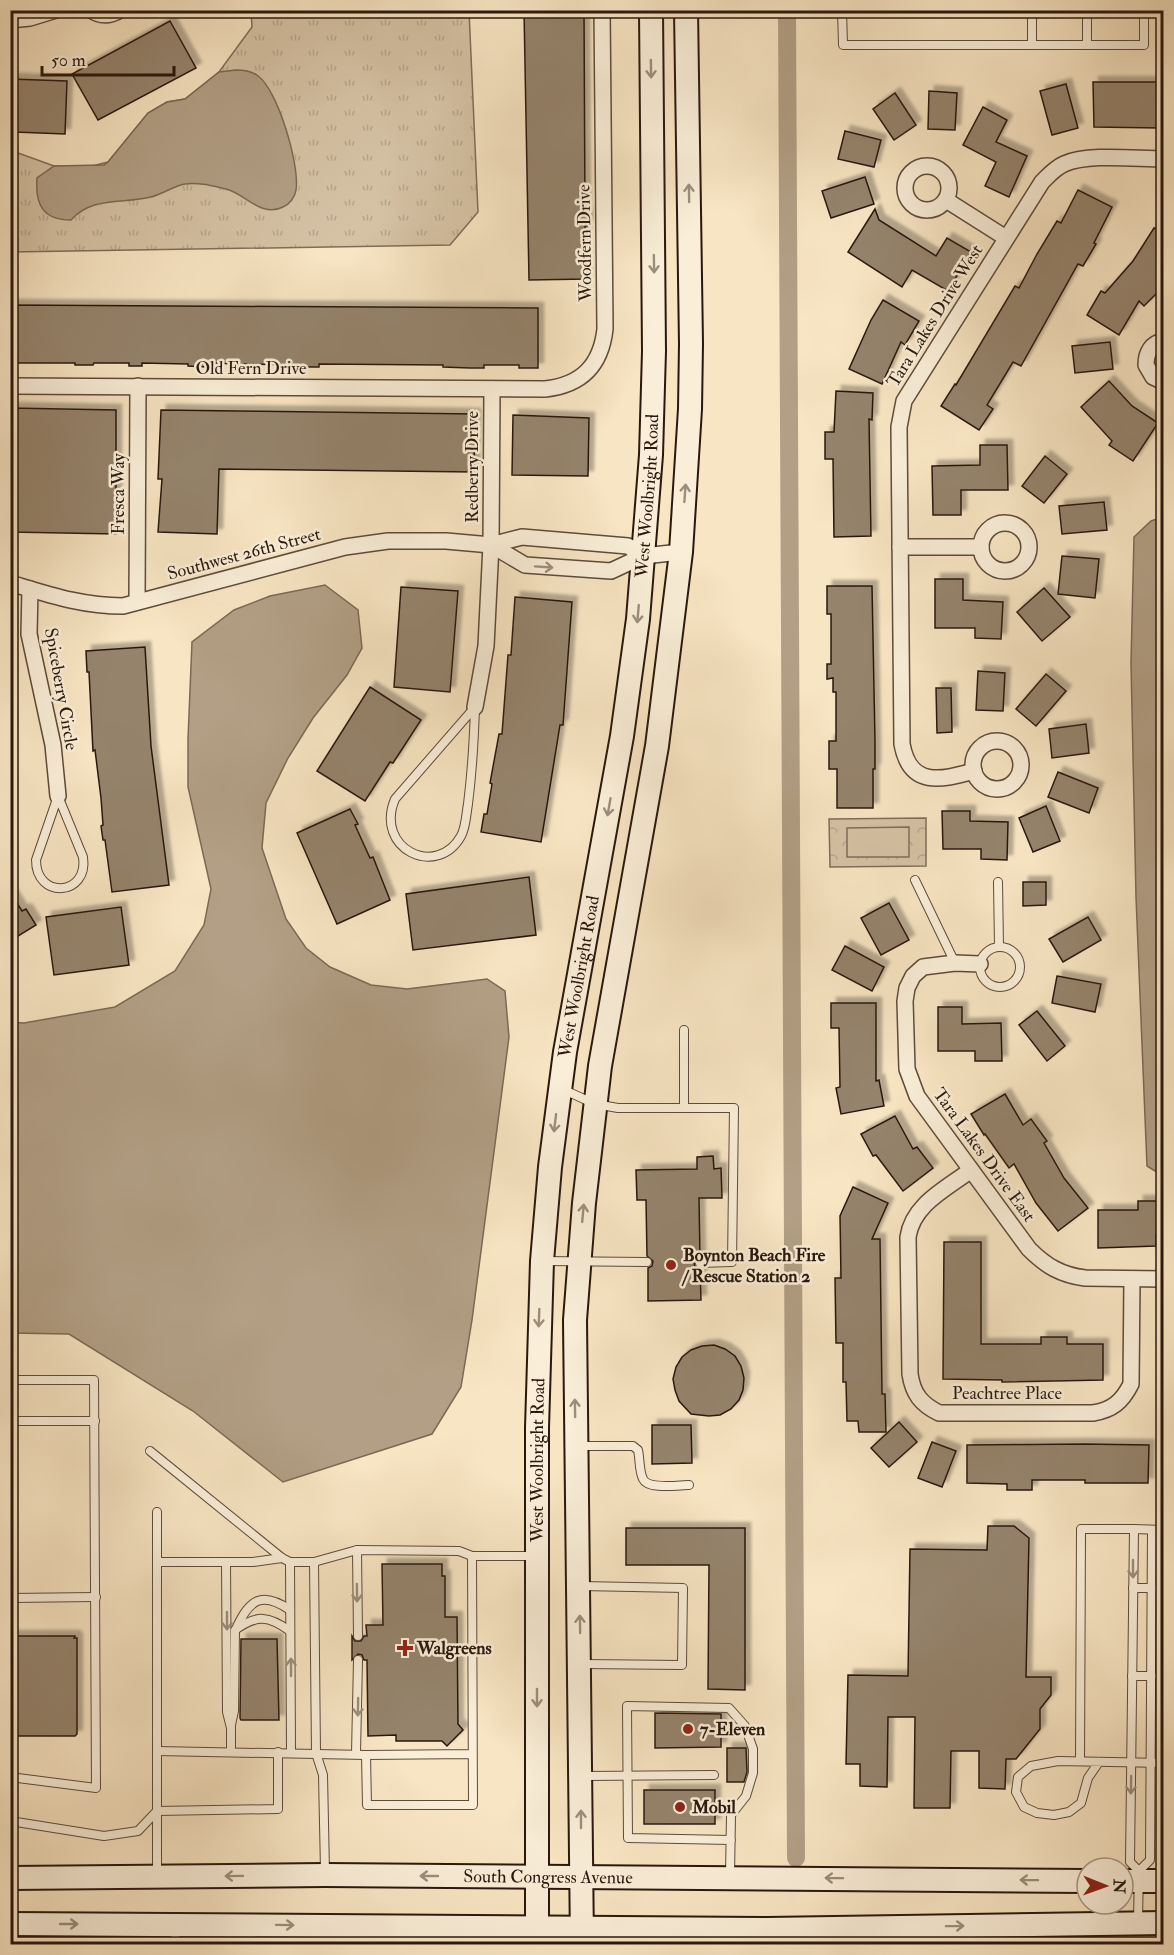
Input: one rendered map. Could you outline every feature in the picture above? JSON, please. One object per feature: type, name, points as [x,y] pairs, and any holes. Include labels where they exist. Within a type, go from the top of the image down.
[{"type":"main road","name":"West Woolbright Road","points":[[537,1936],[538,1358],[542,1261],[560,1088],[622,736],[638,619],[651,454],[654,351],[651,10]]},
{"type":"main road","name":"West Woolbright Road","points":[[582,1936],[579,1586],[575,1446],[575,1341],[579,1263],[595,1104],[609,1011],[657,746],[681,552],[690,408],[691,344],[686,10]]},
{"type":"main road","name":"South Congress Avenue","points":[[10,1878],[325,1875],[1075,1881]]},
{"type":"main road","points":[[1135,1878],[1164,1881]]},
{"type":"main road","points":[[10,1924],[175,1934],[582,1936],[1164,1923]]},
{"type":"street","points":[[10,20],[30,18],[56,10]]},
{"type":"street","points":[[91,10],[107,16],[120,10]]},
{"type":"street","name":"Woodfern Drive","points":[[492,389],[544,389],[570,383],[592,367],[604,342],[602,10]]},
{"type":"street","name":"Tara Lakes Drive West","points":[[974,771],[943,779],[931,779],[920,774],[911,766],[904,755],[902,744],[899,428],[904,401],[1042,182],[1063,165],[1090,159],[1164,159]]},
{"type":"street","points":[[946,200],[1006,238]]},
{"type":"street","points":[[1164,341],[1153,345],[1146,365],[1153,377],[1164,382]]},
{"type":"street","name":"Old Fern Drive","points":[[10,386],[492,389]]},
{"type":"street","name":"Fresca Way","points":[[137,602],[138,387]]},
{"type":"street","name":"Redberry Drive","points":[[474,707],[486,646],[491,545],[492,389]]},
{"type":"street","name":"Southwest 26th Street","points":[[10,583],[72,602],[98,606],[123,606],[345,547],[388,541],[417,540],[491,545],[522,537],[628,546],[643,556]]},
{"type":"street","name":"Southwest 26th Street","points":[[491,545],[525,565],[611,571],[643,556],[681,552]]},
{"type":"street","points":[[900,547],[981,547]]},
{"type":"street","name":"Spiceberry Circle","points":[[30,589],[29,634],[53,745],[57,795]]},
{"type":"street","name":"Tara Lakes Drive East","points":[[980,964],[955,963],[923,967],[913,976],[907,988],[905,1001],[906,1055],[911,1083],[917,1096],[1029,1249],[1048,1267],[1072,1277],[1164,1279]]},
{"type":"street","name":"Peachtree Place","points":[[971,1170],[925,1204],[910,1225],[908,1237],[910,1374],[912,1387],[918,1398],[928,1407],[939,1413],[1093,1413],[1105,1411],[1117,1405],[1131,1384],[1132,1278]]},
{"type":"lane","points":[[842,10],[843,45],[1144,45],[1144,10]]},
{"type":"lane","points":[[1032,10],[1032,44]]},
{"type":"lane","points":[[1086,45],[1087,10]]},
{"type":"lane","points":[[474,707],[474,762],[462,834],[455,844],[440,854],[422,856],[410,852],[393,834],[390,810],[395,798],[474,707]]},
{"type":"lane","points":[[57,795],[83,857],[84,865],[79,880],[66,888],[50,887],[39,876],[36,868],[36,860],[57,795]]},
{"type":"lane","points":[[915,880],[955,963]]},
{"type":"lane","points":[[998,882],[999,947]]},
{"type":"lane","points":[[999,947],[1012,951],[1020,962],[1018,976],[1014,981],[1001,987],[994,986],[983,977],[980,964],[987,952],[999,947]]},
{"type":"lane","points":[[684,1030],[684,1107]]},
{"type":"lane","points":[[560,1088],[595,1104],[618,1108],[734,1108],[732,1262],[700,1263]]},
{"type":"lane","points":[[542,1261],[647,1262]]},
{"type":"lane","points":[[10,1380],[94,1380],[96,1788],[10,1777]]},
{"type":"lane","points":[[10,1421],[95,1420]]},
{"type":"lane","points":[[575,1446],[633,1446],[638,1450],[642,1479],[646,1483],[656,1486],[689,1485]]},
{"type":"lane","points":[[150,1451],[290,1562],[314,1562],[357,1550],[459,1551],[472,1556],[537,1556]]},
{"type":"lane","points":[[157,1512],[157,1877]]},
{"type":"lane","points":[[1080,1761],[1082,1529],[1164,1530]]},
{"type":"lane","points":[[1130,1856],[1134,1529]]},
{"type":"lane","points":[[1135,1877],[1150,1860],[1152,1530]]},
{"type":"lane","points":[[357,1550],[358,1636]]},
{"type":"lane","points":[[366,1755],[367,1805],[473,1805],[472,1556]]},
{"type":"lane","points":[[157,1562],[253,1562],[282,1557]]},
{"type":"lane","points":[[226,1562],[226,1712],[231,1728]]},
{"type":"lane","points":[[290,1562],[291,1752]]},
{"type":"lane","points":[[314,1562],[316,1753],[323,1775],[325,1875]]},
{"type":"lane","points":[[579,1586],[683,1588],[682,1665],[580,1664]]},
{"type":"lane","points":[[1133,1588],[1152,1588]]},
{"type":"lane","points":[[10,1598],[96,1597]]},
{"type":"lane","points":[[231,1752],[235,1630],[243,1612],[252,1602],[265,1599],[277,1601],[290,1610]]},
{"type":"lane","points":[[235,1630],[248,1621],[263,1618],[276,1621],[290,1631]]},
{"type":"lane","points":[[356,1754],[358,1660]]},
{"type":"lane","points":[[1132,1676],[1152,1676]]},
{"type":"lane","points":[[730,1877],[731,1840],[731,1815],[746,1796],[753,1773],[753,1749],[745,1726],[729,1707],[627,1706],[628,1838],[731,1840]]},
{"type":"lane","points":[[157,1751],[366,1755],[472,1754]]},
{"type":"lane","points":[[10,1821],[104,1836],[138,1831],[157,1811],[278,1809],[278,1752]]},
{"type":"lane","points":[[1099,1762],[1088,1778],[1081,1803],[1070,1812],[1054,1815],[1037,1813],[1024,1807],[1016,1792],[1018,1777],[1031,1766],[1058,1761],[1164,1763]]},
{"type":"lane","points":[[581,1776],[714,1775]]},
{"type":"lane","points":[[1135,1889],[1138,1923]]},
{"type":"green space","points":[[251,11],[469,11],[478,212],[450,245],[11,252],[10,150],[54,166],[92,166],[108,162],[148,113],[167,102],[185,99],[219,72],[252,27]]},
{"type":"green space","points":[[926,818],[926,866],[830,867],[829,819]]},
{"type":"green space","points":[[909,827],[909,857],[847,857],[847,828]]},
{"type":"shaded area","points":[[248,71],[258,76],[266,84],[280,112],[295,164],[295,193],[288,204],[275,210],[268,210],[226,189],[185,184],[151,197],[108,202],[88,207],[71,220],[54,217],[43,209],[39,203],[37,178],[54,166],[104,165],[148,113],[167,102],[185,99],[219,72]]},
{"type":"shaded area","points":[[1164,517],[1163,1176],[1147,1166],[1136,897],[1131,663],[1134,537],[1151,521]]},
{"type":"shaded area","points":[[325,585],[358,610],[362,648],[347,675],[313,718],[288,758],[266,803],[262,848],[286,919],[306,948],[330,967],[371,985],[407,989],[487,979],[505,991],[509,1037],[461,1387],[432,1434],[283,1482],[193,1411],[69,1334],[11,1333],[10,1022],[24,1023],[115,1007],[175,971],[204,925],[211,889],[188,787],[192,642],[234,610],[270,596]]},
{"type":"building","points":[[524,10],[584,10],[586,279],[529,280]]},
{"type":"building","points":[[170,21],[196,68],[98,120],[72,74]]},
{"type":"building","points":[[10,79],[67,81],[65,134],[10,130]]},
{"type":"building","points":[[1093,82],[1160,82],[1160,128],[1094,127]]},
{"type":"building","points":[[1066,84],[1078,128],[1052,135],[1040,91]]},
{"type":"building","points":[[929,91],[957,93],[955,130],[928,129]]},
{"type":"building","points":[[895,93],[916,125],[894,140],[873,109]]},
{"type":"building","points":[[983,107],[1007,120],[996,142],[1027,156],[1009,197],[985,186],[996,162],[963,145]]},
{"type":"building","points":[[845,131],[881,140],[874,167],[838,159]]},
{"type":"building","points":[[865,177],[874,204],[831,218],[822,191]]},
{"type":"building","points":[[1078,190],[1112,207],[1094,243],[1096,244],[1083,266],[1078,264],[1021,366],[1013,362],[987,405],[993,409],[979,430],[941,406],[1015,286],[1019,288],[1057,221],[1061,223]]},
{"type":"building","points":[[875,209],[879,220],[936,256],[947,238],[971,252],[948,291],[912,270],[902,287],[848,252]]},
{"type":"building","points":[[1154,228],[1164,233],[1164,286],[1144,306],[1139,301],[1119,335],[1087,315],[1101,291],[1105,293],[1133,261]]},
{"type":"building","points":[[883,300],[919,321],[905,345],[901,342],[882,384],[849,369],[871,320]]},
{"type":"building","points":[[10,305],[538,308],[538,368],[519,368],[519,365],[484,365],[484,368],[470,368],[443,367],[443,365],[319,364],[319,367],[300,367],[300,365],[206,363],[206,367],[188,366],[188,364],[142,363],[142,366],[129,366],[129,363],[75,365],[75,363],[16,363],[15,347],[10,348]]},
{"type":"building","points":[[1110,342],[1113,369],[1075,373],[1072,346]]},
{"type":"building","points":[[1109,381],[1132,406],[1158,423],[1133,461],[1109,445],[1112,441],[1081,407]]},
{"type":"building","points":[[836,391],[873,393],[872,420],[869,419],[871,536],[834,537],[833,459],[825,459],[825,432],[834,432]]},
{"type":"building","points":[[10,408],[116,410],[116,534],[10,532]]},
{"type":"building","points":[[161,410],[475,414],[474,472],[219,469],[217,534],[158,532],[162,479],[158,479]]},
{"type":"building","points":[[513,415],[589,418],[588,476],[512,475]]},
{"type":"building","points":[[980,445],[1007,445],[1008,490],[961,490],[961,515],[933,515],[932,466],[980,465]]},
{"type":"building","points":[[1045,456],[1067,474],[1044,503],[1022,486]]},
{"type":"building","points":[[1104,502],[1107,530],[1062,534],[1059,506]]},
{"type":"building","points":[[1062,556],[1099,559],[1095,598],[1058,594]]},
{"type":"building","points":[[935,579],[963,579],[963,600],[1003,602],[1001,639],[975,638],[975,628],[935,628]]},
{"type":"building","points":[[827,586],[872,586],[875,741],[873,808],[837,808],[837,769],[829,769],[829,741],[836,741],[836,692],[833,692],[833,678],[827,679],[827,664],[831,664],[831,614],[827,614]]},
{"type":"building","points":[[401,587],[458,591],[450,692],[394,687]]},
{"type":"building","points":[[1044,588],[1070,617],[1042,641],[1017,612]]},
{"type":"building","points":[[515,597],[572,602],[563,725],[560,725],[541,842],[481,832],[484,814],[487,814],[499,734],[502,734]]},
{"type":"building","points":[[145,647],[151,746],[169,885],[112,892],[101,826],[103,825],[101,798],[95,750],[93,751],[86,651]]},
{"type":"building","points":[[978,671],[1005,673],[1003,711],[976,710]]},
{"type":"building","points":[[1046,674],[1066,691],[1036,726],[1016,709]]},
{"type":"building","points":[[370,687],[421,720],[365,801],[317,771]]},
{"type":"building","points":[[936,688],[951,688],[952,732],[937,733]]},
{"type":"building","points":[[1086,724],[1089,753],[1052,758],[1049,729]]},
{"type":"building","points":[[1058,772],[1098,788],[1089,813],[1048,797]]},
{"type":"building","points":[[1046,806],[1060,841],[1033,852],[1019,818]]},
{"type":"building","points":[[350,809],[358,824],[355,825],[370,858],[373,857],[390,900],[337,924],[297,833]]},
{"type":"building","points":[[942,811],[970,811],[970,821],[1008,822],[1007,860],[981,859],[981,849],[943,849]]},
{"type":"building","points":[[529,877],[536,935],[413,950],[406,894]]},
{"type":"building","points":[[1023,882],[1046,882],[1046,905],[1023,906]]},
{"type":"building","points":[[10,892],[22,911],[26,909],[36,925],[10,941]]},
{"type":"building","points":[[889,903],[909,940],[881,955],[861,918]]},
{"type":"building","points":[[121,907],[129,965],[54,975],[46,917]]},
{"type":"building","points":[[1088,917],[1101,940],[1063,962],[1049,939]]},
{"type":"building","points":[[845,946],[884,967],[872,991],[832,970]]},
{"type":"building","points":[[1057,976],[1101,984],[1095,1012],[1052,1003]]},
{"type":"building","points":[[831,1003],[876,1003],[876,1081],[879,1080],[884,1106],[841,1114],[836,1088],[840,1087],[839,1028],[831,1028]]},
{"type":"building","points":[[938,1007],[962,1007],[962,1024],[1001,1023],[1002,1061],[975,1061],[975,1051],[938,1051]]},
{"type":"building","points":[[1037,1011],[1065,1046],[1047,1061],[1019,1025]]},
{"type":"building","points":[[1005,1094],[1023,1125],[1031,1119],[1047,1141],[1044,1143],[1064,1178],[1088,1208],[1058,1231],[1036,1203],[1014,1164],[1009,1168],[971,1114]]},
{"type":"building","points":[[895,1116],[913,1149],[917,1147],[933,1168],[903,1191],[876,1155],[873,1156],[861,1134]]},
{"type":"building","points":[[713,1156],[714,1169],[721,1168],[722,1198],[699,1198],[700,1257],[696,1258],[694,1263],[695,1267],[700,1269],[701,1300],[648,1301],[648,1268],[652,1266],[653,1261],[647,1256],[646,1200],[637,1200],[636,1170],[697,1169],[697,1157]]},
{"type":"building","points":[[853,1187],[888,1203],[872,1239],[880,1239],[882,1394],[885,1394],[886,1432],[859,1432],[858,1421],[847,1421],[846,1382],[843,1382],[843,1343],[836,1343],[835,1278],[841,1278],[840,1216]]},
{"type":"building","points":[[1138,1201],[1164,1201],[1164,1235],[1156,1235],[1156,1246],[1098,1248],[1098,1210],[1138,1210]]},
{"type":"building","points":[[944,1242],[981,1242],[981,1344],[1041,1344],[1041,1337],[1067,1337],[1067,1344],[1103,1344],[1103,1380],[1002,1382],[1002,1380],[943,1379]]},
{"type":"building","points":[[714,1345],[735,1356],[744,1378],[743,1390],[739,1400],[731,1409],[720,1415],[691,1414],[679,1401],[675,1390],[673,1379],[676,1367],[682,1357],[691,1350]]},
{"type":"building","points":[[899,1422],[917,1442],[889,1467],[871,1448]]},
{"type":"building","points":[[652,1425],[691,1425],[692,1463],[652,1464]]},
{"type":"building","points":[[932,1442],[956,1451],[942,1487],[918,1478]]},
{"type":"building","points":[[967,1445],[1149,1445],[1148,1483],[1032,1480],[1032,1490],[1007,1490],[1007,1484],[967,1483]]},
{"type":"building","points":[[988,1526],[1014,1526],[1029,1538],[1026,1677],[1051,1677],[1051,1695],[1040,1709],[1040,1729],[1016,1759],[1006,1759],[1005,1789],[979,1788],[979,1751],[951,1751],[950,1808],[914,1808],[915,1717],[888,1717],[887,1787],[860,1786],[860,1764],[846,1764],[848,1675],[908,1676],[910,1549],[987,1550]]},
{"type":"building","points":[[626,1528],[745,1528],[745,1690],[708,1689],[709,1565],[626,1565]]},
{"type":"building","name":"Walgreens","points":[[382,1564],[442,1564],[442,1576],[445,1576],[445,1617],[457,1617],[458,1724],[463,1730],[447,1746],[442,1741],[396,1741],[396,1735],[368,1736],[367,1660],[358,1654],[352,1660],[352,1636],[355,1641],[361,1641],[364,1636],[367,1636],[366,1625],[383,1625]]},
{"type":"building","points":[[10,1636],[75,1636],[74,1638],[77,1638],[77,1734],[75,1736],[10,1736]]},
{"type":"building","points":[[241,1639],[277,1639],[279,1720],[241,1720],[240,1718]]},
{"type":"building","name":"7-Eleven","points":[[655,1713],[721,1714],[721,1747],[655,1748]]},
{"type":"building","points":[[727,1748],[746,1748],[747,1772],[744,1782],[727,1782]]},
{"type":"building","name":"Mobil","points":[[644,1790],[715,1790],[715,1824],[644,1824]]},
{"type":"waterway","points":[[787,10],[796,1858]]},
{"type":"place","name":"Boynton Beach Fire / Rescue Station 2","points":[[671,1265]]},
{"type":"place","name":"Walgreens","points":[[405,1648]]},
{"type":"place","name":"7-Eleven","points":[[688,1729]]},
{"type":"place","name":"Mobil","points":[[680,1807]]}]
